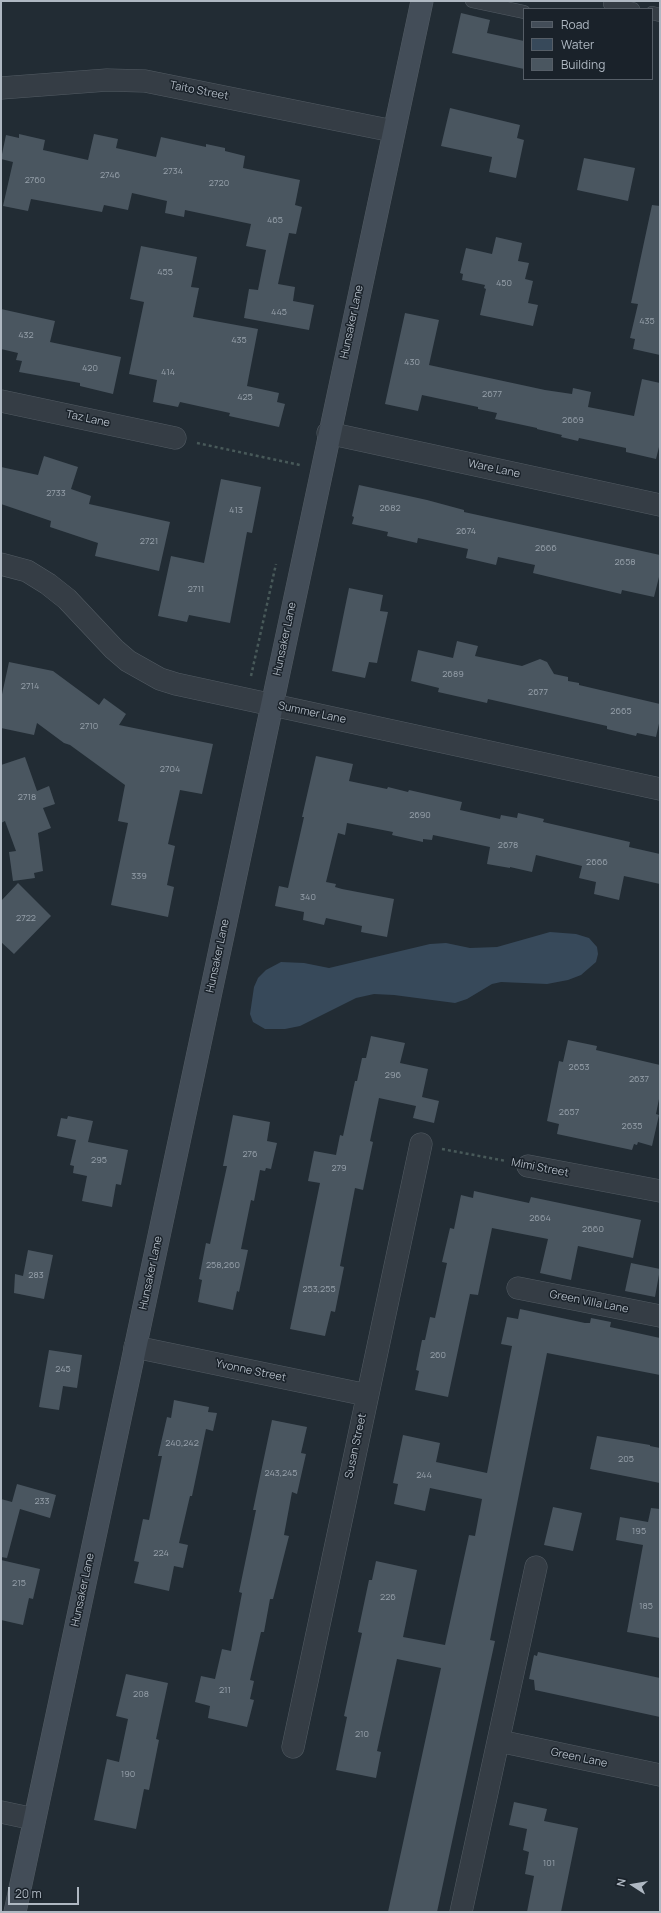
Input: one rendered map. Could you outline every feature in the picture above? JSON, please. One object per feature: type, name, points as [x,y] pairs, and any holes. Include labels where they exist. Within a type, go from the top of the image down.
[{"type":"street","name":"Hunsaker Lane","points":[[15,1912],[272,704],[328,433],[422,1]]},
{"type":"street","name":"Taito Street","points":[[1,88],[108,80],[145,81],[393,131]]},
{"type":"street","name":"Taz Lane","points":[[1,401],[175,438]]},
{"type":"street","name":"Ware Lane","points":[[328,433],[660,506]]},
{"type":"street","name":"Summer Lane","points":[[1,564],[27,571],[48,584],[67,600],[114,649],[128,661],[144,671],[176,684],[660,789]]},
{"type":"street","name":"Susan Street","points":[[293,1747],[421,1144]]},
{"type":"street","name":"Mimi Street","points":[[528,1166],[660,1191]]},
{"type":"street","name":"Green Villa Lane","points":[[518,1288],[660,1316]]},
{"type":"street","name":"Yvonne Street","points":[[135,1347],[367,1395]]},
{"type":"street","points":[[461,1912],[536,1567]]},
{"type":"street","name":"Green Lane","points":[[499,1741],[660,1775]]},
{"type":"street","points":[[1,1812],[34,1819]]},
{"type":"lane","points":[[472,1],[523,12]]},
{"type":"lane","points":[[610,4],[628,8]]},
{"type":"path","points":[[175,438],[321,469]]},
{"type":"path","name":"Mimi Street","points":[[421,1144],[528,1166]]},
{"type":"water","points":[[550,932],[576,934],[589,938],[597,947],[598,954],[596,962],[581,975],[568,980],[547,984],[501,982],[492,984],[467,999],[455,1003],[394,995],[374,994],[356,998],[300,1026],[285,1029],[265,1029],[253,1022],[250,1014],[254,987],[258,978],[266,970],[281,962],[304,963],[329,968],[430,944],[446,943],[470,948],[497,947]]},
{"type":"building","points":[[461,13],[490,20],[487,33],[523,41],[523,69],[452,53]]},
{"type":"building","points":[[450,108],[520,125],[517,138],[524,140],[516,178],[489,172],[492,157],[441,146]]},
{"type":"building","points":[[19,134],[45,140],[43,150],[88,160],[94,134],[118,139],[116,148],[156,157],[161,137],[206,147],[206,144],[225,148],[225,151],[245,156],[243,168],[300,180],[295,205],[302,207],[296,234],[289,233],[278,284],[295,287],[293,301],[314,305],[309,330],[244,318],[249,289],[258,290],[266,250],[246,246],[251,224],[185,210],[184,217],[165,213],[167,201],[132,193],[128,210],[104,205],[102,212],[31,199],[28,211],[3,206],[13,162],[1,159],[6,135],[19,138]]},
{"type":"building","points":[[584,158],[635,168],[628,201],[577,190]]},
{"type":"building","points":[[652,205],[660,206],[660,355],[633,349],[635,339],[630,338],[638,304],[631,303]]},
{"type":"building","points":[[496,237],[522,243],[518,261],[529,263],[525,279],[533,281],[528,303],[538,305],[533,326],[480,315],[486,289],[484,288],[485,285],[462,280],[463,274],[460,273],[466,248],[492,254]]},
{"type":"building","points":[[141,246],[197,257],[191,287],[199,288],[193,317],[258,329],[247,386],[279,393],[277,402],[285,404],[279,427],[229,416],[230,413],[180,402],[178,407],[153,402],[157,380],[129,374],[144,302],[130,299]]},
{"type":"building","points":[[1,309],[55,321],[50,342],[121,357],[113,394],[80,386],[80,383],[19,372],[22,361],[16,360],[18,353],[1,349]]},
{"type":"building","points":[[405,313],[439,320],[429,365],[545,390],[572,394],[573,388],[591,392],[588,407],[634,416],[642,379],[660,383],[660,443],[656,459],[626,452],[626,448],[579,438],[578,441],[561,437],[562,435],[537,428],[495,419],[497,413],[478,409],[478,407],[422,395],[418,411],[385,404]]},
{"type":"building","points":[[44,456],[78,467],[71,489],[91,496],[89,504],[170,522],[159,571],[95,556],[98,543],[50,527],[51,521],[1,504],[1,467],[38,475]]},
{"type":"building","points":[[221,479],[261,487],[252,533],[247,532],[230,623],[189,615],[187,622],[158,616],[171,556],[204,563]]},
{"type":"building","points":[[359,485],[427,500],[464,510],[464,512],[660,555],[660,573],[654,597],[622,590],[621,594],[533,573],[535,565],[498,557],[496,565],[466,558],[468,549],[418,538],[417,543],[387,536],[388,532],[352,524],[354,517],[352,516]]},
{"type":"building","points":[[349,588],[383,595],[380,611],[388,612],[377,663],[369,662],[365,678],[332,671]]},
{"type":"building","points":[[457,641],[478,646],[475,656],[522,666],[540,659],[547,662],[554,674],[568,677],[568,681],[579,683],[579,685],[660,704],[660,719],[656,737],[637,733],[636,736],[607,729],[607,726],[488,699],[487,703],[438,692],[439,688],[411,681],[418,650],[453,658]]},
{"type":"building","points":[[9,662],[53,671],[99,705],[104,698],[126,714],[119,725],[213,744],[202,794],[180,790],[168,844],[175,846],[167,885],[174,887],[168,917],[111,905],[128,823],[118,821],[125,785],[37,723],[34,735],[1,728],[1,699]]},
{"type":"building","points":[[316,756],[353,764],[349,781],[387,789],[388,787],[408,792],[409,790],[462,802],[460,810],[500,819],[501,815],[517,818],[518,813],[544,819],[543,822],[630,842],[629,847],[660,854],[660,884],[624,876],[619,900],[594,894],[596,882],[579,878],[582,866],[536,855],[532,872],[487,864],[490,847],[433,835],[432,840],[423,839],[423,842],[392,835],[393,832],[347,823],[345,835],[338,833],[326,882],[336,884],[335,887],[342,889],[394,899],[387,937],[361,932],[362,926],[326,918],[324,925],[303,920],[304,912],[275,906],[279,886],[288,888]]},
{"type":"building","points":[[25,757],[37,791],[49,786],[55,804],[43,808],[51,828],[38,833],[43,871],[34,873],[35,878],[13,881],[9,852],[16,851],[5,821],[1,823],[1,765]]},
{"type":"building","points":[[18,883],[51,916],[14,954],[1,942],[1,901]]},
{"type":"building","points":[[371,1036],[405,1043],[400,1063],[428,1069],[422,1097],[439,1101],[434,1123],[413,1118],[416,1106],[379,1098],[370,1141],[373,1142],[363,1190],[355,1188],[340,1266],[344,1267],[335,1312],[331,1311],[325,1336],[290,1329],[320,1183],[308,1181],[314,1151],[336,1155],[340,1135],[343,1136],[355,1081],[357,1081],[362,1058],[366,1058]]},
{"type":"building","points":[[568,1040],[597,1046],[596,1050],[660,1065],[660,1094],[656,1114],[659,1115],[652,1146],[638,1142],[637,1145],[634,1144],[632,1150],[557,1134],[559,1124],[547,1121],[559,1061],[563,1062]]},
{"type":"building","points":[[233,1115],[270,1122],[267,1141],[277,1143],[271,1169],[266,1168],[265,1171],[260,1170],[254,1201],[251,1200],[241,1249],[248,1250],[239,1292],[237,1291],[233,1310],[198,1302],[202,1280],[199,1279],[206,1243],[210,1244],[227,1166],[223,1166]]},
{"type":"building","points":[[68,1116],[93,1121],[88,1142],[128,1150],[121,1185],[116,1184],[112,1207],[82,1201],[87,1176],[73,1173],[74,1166],[70,1165],[76,1140],[57,1136],[61,1118],[67,1119]]},
{"type":"building","points":[[474,1191],[529,1203],[531,1197],[641,1220],[633,1258],[578,1246],[571,1280],[540,1273],[548,1239],[492,1228],[478,1295],[470,1294],[448,1397],[415,1390],[419,1371],[416,1370],[422,1340],[425,1340],[430,1317],[435,1318],[447,1263],[442,1262],[450,1228],[454,1229],[461,1195],[473,1198]]},
{"type":"building","points":[[28,1250],[53,1255],[44,1299],[14,1293],[15,1274],[23,1276]]},
{"type":"building","points":[[631,1263],[660,1269],[655,1297],[625,1291]]},
{"type":"building","points":[[520,1309],[585,1323],[590,1323],[591,1318],[611,1322],[610,1327],[660,1338],[660,1375],[547,1353],[490,1640],[495,1641],[437,1912],[388,1912],[441,1668],[397,1659],[377,1751],[381,1752],[376,1778],[336,1770],[347,1717],[344,1716],[362,1633],[358,1632],[369,1580],[372,1580],[376,1561],[417,1570],[403,1637],[445,1645],[469,1535],[475,1536],[482,1499],[430,1488],[425,1511],[394,1504],[398,1484],[393,1483],[403,1435],[440,1443],[436,1462],[487,1473],[512,1346],[501,1344],[507,1317],[518,1319]]},
{"type":"building","points":[[49,1350],[82,1355],[77,1388],[63,1386],[59,1410],[39,1407]]},
{"type":"building","points":[[174,1400],[209,1407],[208,1412],[217,1413],[213,1431],[206,1429],[192,1496],[190,1496],[179,1543],[188,1545],[183,1568],[174,1566],[169,1591],[134,1583],[139,1562],[134,1561],[143,1519],[149,1520],[162,1456],[158,1456],[167,1417],[171,1418]]},
{"type":"building","points":[[272,1420],[307,1427],[301,1453],[306,1454],[297,1494],[292,1492],[284,1535],[289,1536],[273,1599],[270,1599],[264,1632],[261,1632],[250,1680],[254,1681],[250,1699],[254,1700],[247,1727],[208,1718],[210,1706],[195,1702],[201,1676],[215,1679],[222,1649],[231,1651],[242,1593],[239,1592],[256,1510],[253,1510]]},
{"type":"building","points":[[597,1436],[660,1448],[660,1483],[590,1469]]},
{"type":"building","points":[[17,1484],[56,1495],[50,1518],[20,1509],[7,1558],[1,1557],[1,1499],[12,1502]]},
{"type":"building","points":[[553,1507],[582,1513],[573,1551],[544,1545]]},
{"type":"building","points":[[651,1508],[660,1509],[660,1638],[627,1632],[643,1545],[616,1540],[620,1517],[648,1522]]},
{"type":"building","points":[[1,1560],[40,1569],[33,1599],[29,1598],[23,1625],[1,1620]]},
{"type":"building","points":[[538,1652],[660,1678],[660,1717],[535,1690],[534,1680],[529,1679],[534,1655],[537,1656]]},
{"type":"building","points":[[126,1674],[168,1683],[156,1739],[159,1740],[149,1790],[144,1789],[136,1829],[94,1820],[107,1759],[119,1762],[128,1719],[116,1716]]},
{"type":"building","points":[[514,1802],[547,1809],[544,1821],[578,1828],[561,1912],[527,1912],[534,1876],[525,1874],[529,1852],[523,1850],[527,1829],[509,1825]]}]
